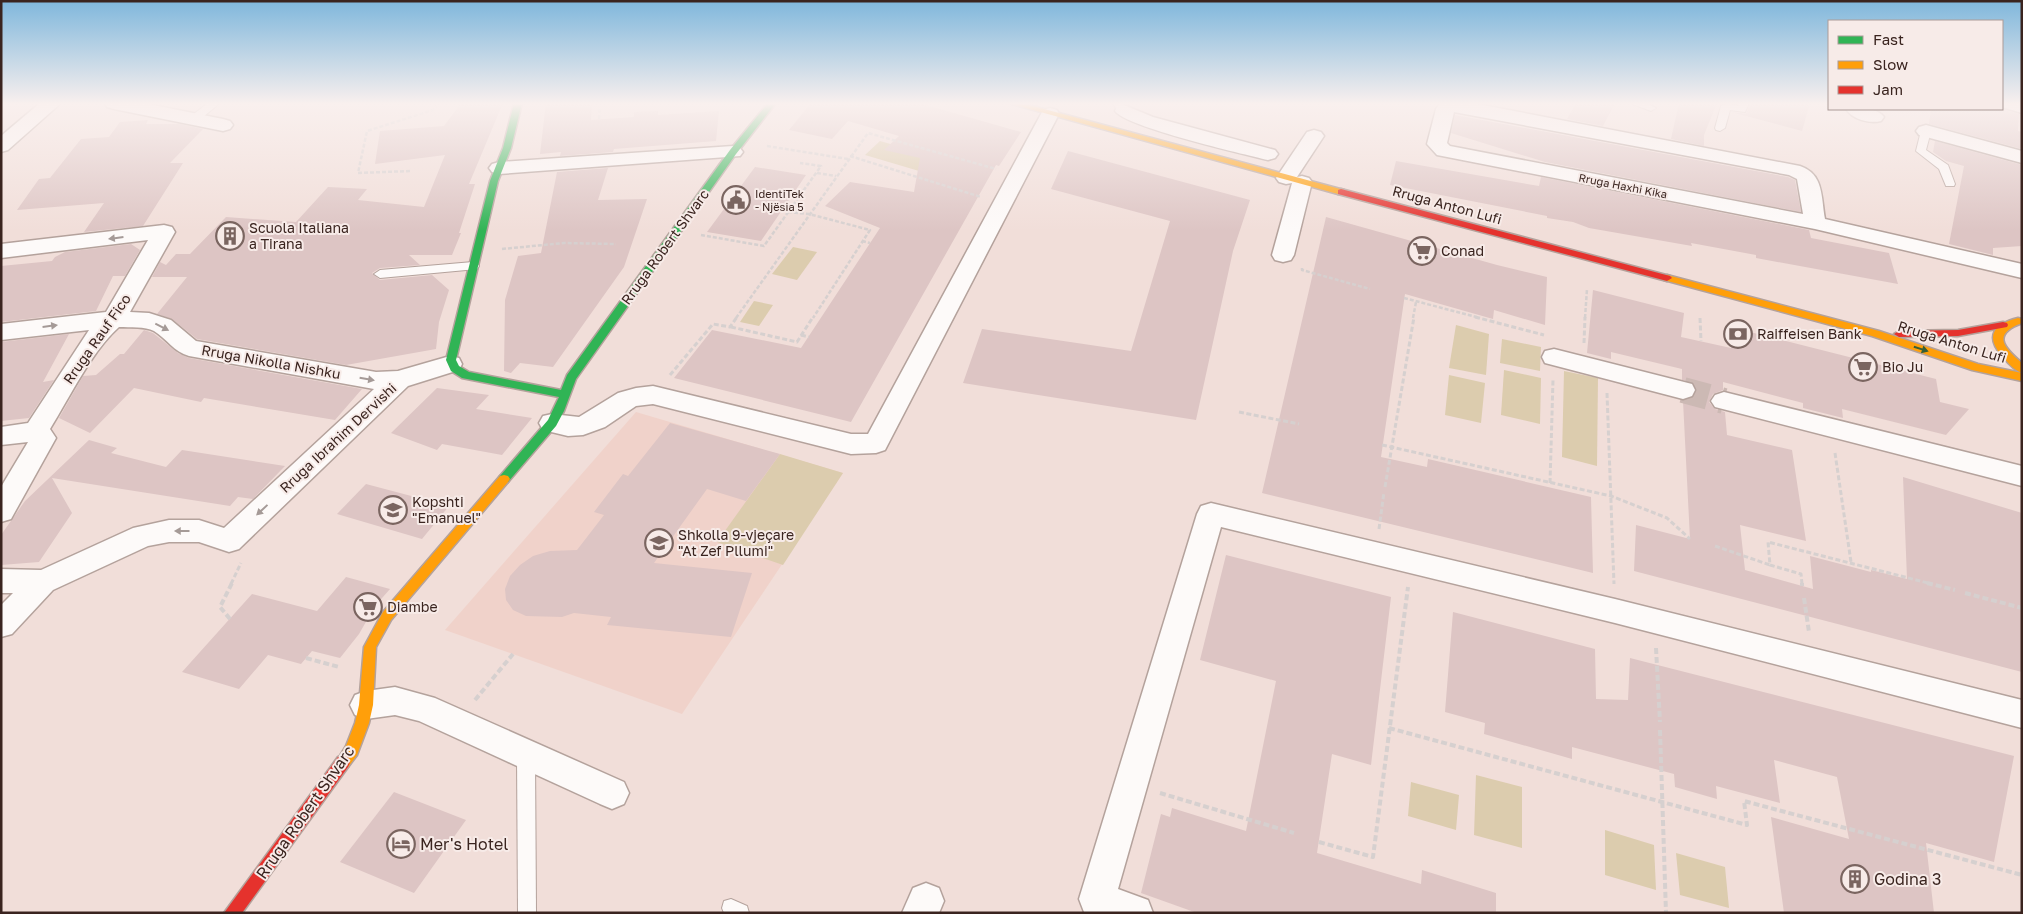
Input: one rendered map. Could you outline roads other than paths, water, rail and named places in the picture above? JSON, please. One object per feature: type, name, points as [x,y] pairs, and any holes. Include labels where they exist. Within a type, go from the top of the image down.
[{"type":"street","points":[[508,146],[499,168],[476,252],[450,356],[450,364],[456,370],[466,375],[565,395]]},
{"type":"street","points":[[552,423],[571,427],[582,426],[601,418],[612,408],[633,397],[653,395],[851,444],[876,443],[1033,146]]},
{"type":"street","name":"Rruga Anton Lufi","points":[[1167,146],[1875,333],[1976,367],[2022,378]]},
{"type":"street","points":[[1237,146],[1268,154]]},
{"type":"street","points":[[1283,255],[1294,180],[1310,146]]},
{"type":"street","name":"Rruga Haxhi Kika","points":[[1439,146],[1444,151],[1815,223],[2022,271]]},
{"type":"street","name":"Rruga Haxhi Kika","points":[[1665,146],[1802,173],[1807,177],[1815,223]]},
{"type":"street","points":[[1980,146],[2022,157]]},
{"type":"street","points":[[499,168],[737,147]]},
{"type":"street","name":"Rruga Robert Shvarc","points":[[232,913],[352,750],[362,723],[366,705],[370,647],[387,616],[552,423],[574,374],[737,147]]},
{"type":"street","name":"Rruga Rauf Fico","points":[[1,251],[164,232],[114,318],[101,330],[84,354],[36,431]]},
{"type":"street","name":"Rruga Nikolla Nishku","points":[[1,332],[114,318],[148,321],[163,326],[189,348],[376,381],[399,380]]},
{"type":"street","points":[[2015,321],[1998,332],[1997,340],[2000,349],[2008,359],[2022,369]]},
{"type":"street","name":"Rruga Anton Lufi","points":[[1875,333],[1918,335],[1958,333],[2015,321]]},
{"type":"street","points":[[1554,357],[1683,390]]},
{"type":"street","name":"Rruga Ibrahim Dervishi","points":[[1,625],[43,582],[143,536],[169,531],[199,531],[229,541],[399,380],[450,364]]},
{"type":"street","points":[[1724,400],[2022,476]]},
{"type":"street","points":[[1,436],[36,431],[43,438],[1,511]]},
{"type":"street","points":[[1135,913],[1097,899],[1211,514],[1654,620],[2022,714]]},
{"type":"street","points":[[1,581],[43,582]]},
{"type":"street","points":[[366,705],[395,701],[410,704],[612,793]]},
{"type":"lane","points":[[1922,146],[1921,151],[1944,167],[1950,184]]},
{"type":"lane","points":[[380,274],[473,266]]},
{"type":"lane","points":[[526,754],[527,913]]},
{"type":"tunnel","points":[[1683,390],[1724,401]]},
{"type":"place","name":"IdentiTek - Njësia 5","points":[[736,200]]},
{"type":"place","name":"Scuola Italiana a Tirana","points":[[230,236]]},
{"type":"place","name":"Conad","points":[[1422,251]]},
{"type":"place","name":"Raiffeisen Bank","points":[[1738,334]]},
{"type":"place","name":"Bio Ju","points":[[1863,367]]},
{"type":"place","name":"Kopshti \"Emanuel\"","points":[[393,510]]},
{"type":"place","name":"Shkolla 9-vjeçare \"At Zef Pllumi\"","points":[[659,543]]},
{"type":"place","name":"Diambe","points":[[368,607]]},
{"type":"place","name":"Mer's Hotel","points":[[401,844]]},
{"type":"place","name":"Godina 3","points":[[1855,879]]}]
